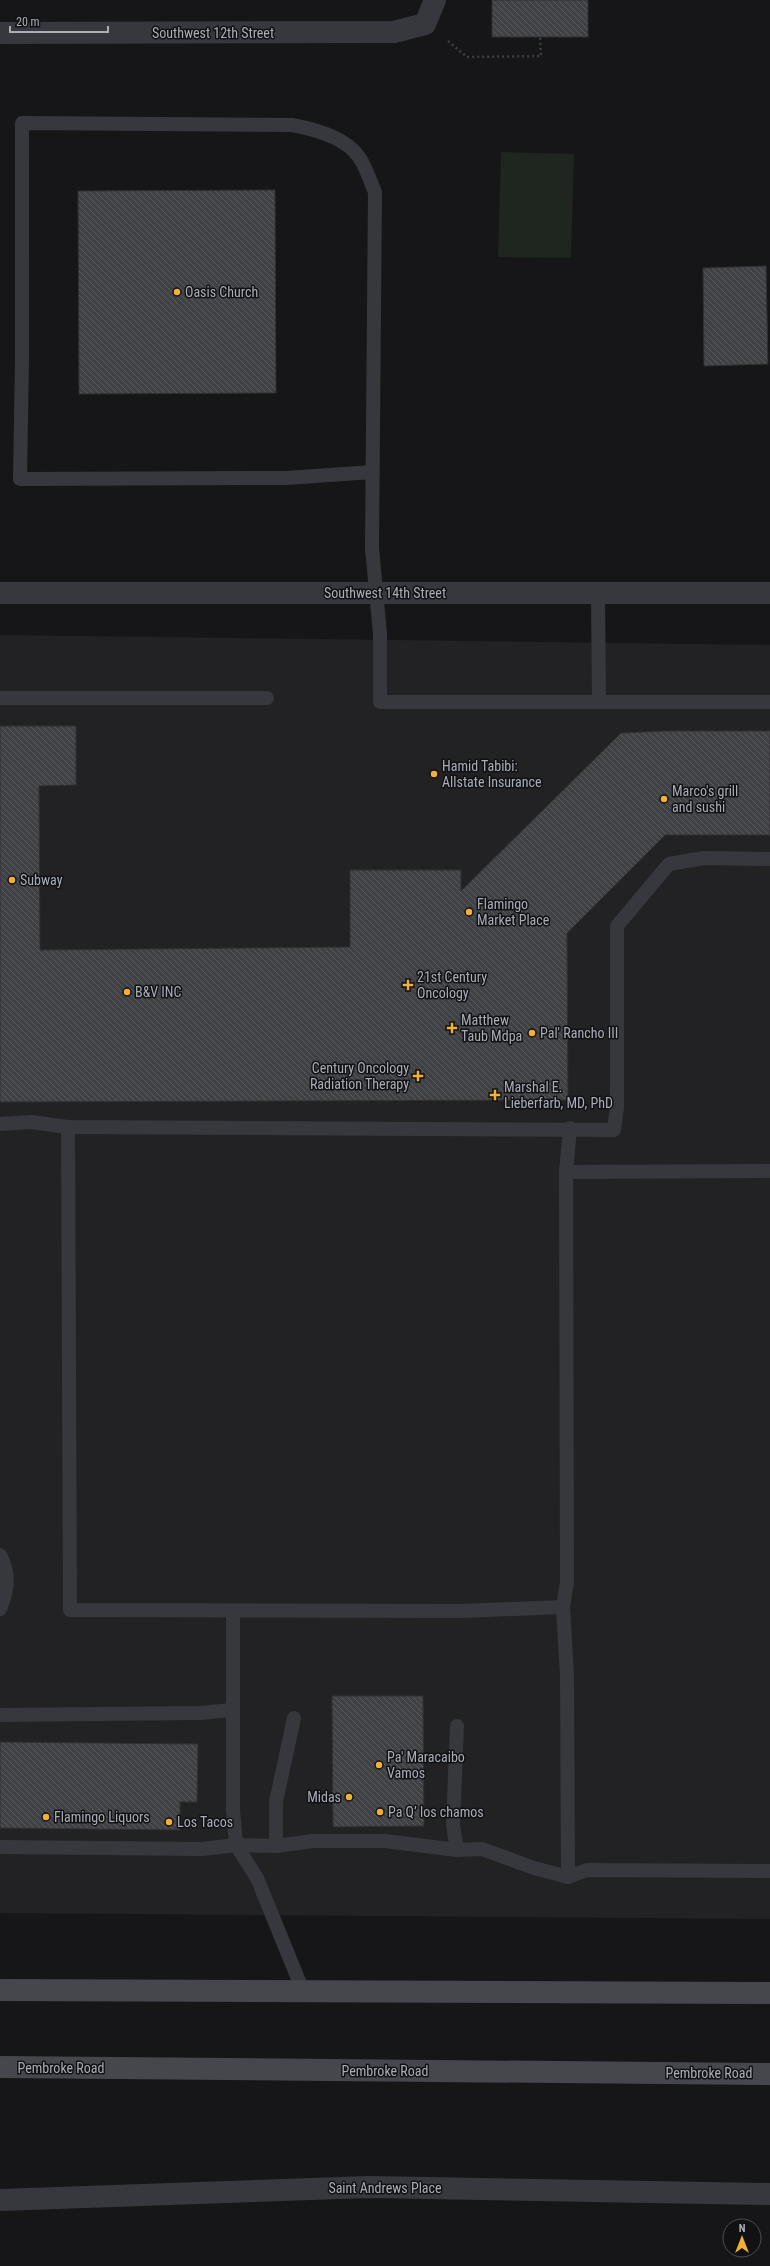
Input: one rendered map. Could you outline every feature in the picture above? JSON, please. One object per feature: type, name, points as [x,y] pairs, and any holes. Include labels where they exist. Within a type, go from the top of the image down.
[{"type":"main road","points":[[0,1990],[770,1993]]},
{"type":"main road","name":"Pembroke Road","points":[[0,2067],[770,2074]]},
{"type":"street","points":[[425,24],[434,0]]},
{"type":"street","name":"Southwest 12th Street","points":[[0,33],[394,32],[425,24]]},
{"type":"street","name":"Southwest 14th Street","points":[[0,593],[770,593]]},
{"type":"street","name":"Saint Andrews Place","points":[[0,2200],[369,2187],[770,2194]]},
{"type":"lane","points":[[373,472],[286,478],[20,479],[22,358],[22,123],[292,125],[314,129],[343,144],[359,157],[375,192],[373,472],[372,548],[378,593],[380,702],[770,702]]},
{"type":"lane","points":[[598,593],[599,702]]},
{"type":"lane","points":[[0,698],[268,698]]},
{"type":"lane","points":[[0,1124],[31,1122],[68,1127],[570,1128],[614,1130],[617,1107],[617,926],[669,864],[704,858],[770,859]]},
{"type":"lane","points":[[68,1127],[70,1610],[461,1611],[563,1607]]},
{"type":"lane","points":[[568,1877],[567,1676],[563,1607],[567,1582],[566,1172],[570,1128]]},
{"type":"lane","points":[[566,1172],[770,1171]]},
{"type":"lane","points":[[0,1555],[6,1567],[7,1593],[0,1609]]},
{"type":"lane","points":[[233,1611],[233,1809],[236,1845],[257,1878],[303,1991]]},
{"type":"lane","points":[[0,1715],[200,1713],[232,1710]]},
{"type":"lane","points":[[276,1846],[276,1802],[294,1718]]},
{"type":"lane","points":[[457,1726],[453,1825],[457,1850]]},
{"type":"lane","points":[[0,1847],[202,1849],[236,1845],[276,1846],[313,1841],[385,1841],[457,1850],[482,1849],[534,1868],[568,1877],[587,1870],[770,1871]]},
{"type":"path","points":[[425,24],[467,57],[541,56],[540,36]]},
{"type":"shaded area","points":[[501,152],[574,154],[571,258],[498,257]]},
{"type":"shaded area","points":[[0,635],[770,645],[770,1919],[0,1913]]},
{"type":"building","points":[[492,0],[588,0],[588,37],[492,37]]},
{"type":"building","name":"Oasis Church","points":[[275,190],[276,393],[79,394],[78,191]]},
{"type":"building","points":[[766,266],[768,364],[704,366],[703,268]]},
{"type":"building","name":"Flamingo Market Place","points":[[0,726],[76,726],[76,785],[39,786],[40,950],[350,947],[350,870],[461,870],[461,891],[621,733],[666,731],[770,731],[770,835],[665,835],[567,933],[568,1100],[0,1102]]},
{"type":"building","points":[[332,1696],[423,1696],[424,1826],[333,1827]]},
{"type":"building","points":[[0,1742],[198,1744],[197,1802],[180,1802],[180,1830],[0,1828]]},
{"type":"place","name":"Oasis Church","points":[[177,292]]},
{"type":"place","name":"Hamid Tabibi: Allstate Insurance","points":[[434,774]]},
{"type":"place","name":"Marco's grill and sushi","points":[[664,799]]},
{"type":"place","name":"Subway","points":[[12,880]]},
{"type":"place","name":"Flamingo Market Place","points":[[469,912]]},
{"type":"place","name":"21st Century Oncology","points":[[408,985]]},
{"type":"place","name":"B&V INC","points":[[127,992]]},
{"type":"place","name":"Matthew Taub Mdpa","points":[[452,1028]]},
{"type":"place","name":"Pal' Rancho III","points":[[532,1033]]},
{"type":"place","name":"Century Oncology Radiation Therapy","points":[[418,1076]]},
{"type":"place","name":"Marshal E. Lieberfarb, MD, PhD","points":[[495,1095]]},
{"type":"place","name":"Pa' Maracaibo Vamos","points":[[379,1765]]},
{"type":"place","name":"Midas","points":[[349,1797]]},
{"type":"place","name":"Pa Q’ los chamos","points":[[380,1812]]},
{"type":"place","name":"Flamingo Liquors","points":[[46,1817]]},
{"type":"place","name":"Los Tacos","points":[[169,1822]]}]
